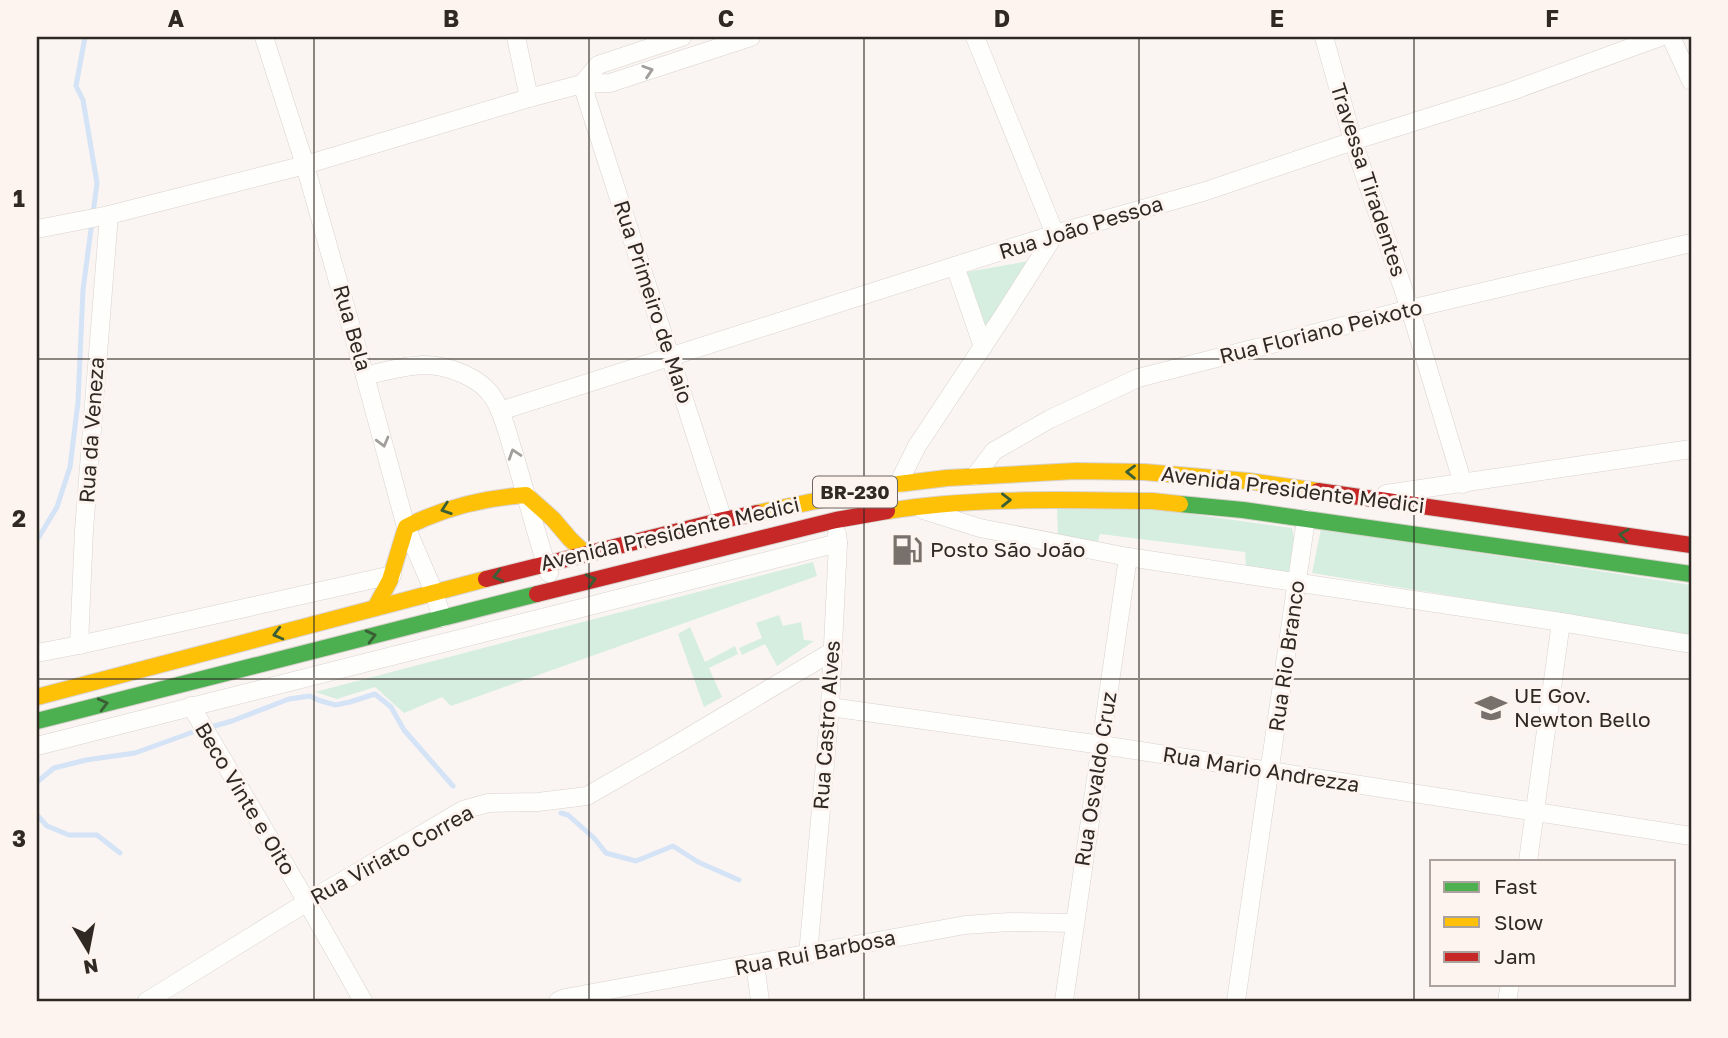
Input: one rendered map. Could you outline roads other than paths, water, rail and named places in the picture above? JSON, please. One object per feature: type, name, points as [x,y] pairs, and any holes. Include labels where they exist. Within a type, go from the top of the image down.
[{"type":"main road","name":"Avenida Presidente Medici","points":[[37,696],[723,520],[898,484],[975,476],[1089,471],[1144,472],[1248,481],[1691,545]]},
{"type":"main road","points":[[975,476],[975,501]]},
{"type":"main road","points":[[1243,510],[1248,481]]},
{"type":"main road","points":[[898,484],[914,507]]},
{"type":"main road","points":[[375,608],[392,575],[406,527],[451,506],[498,496],[526,495],[586,554]]},
{"type":"main road","name":"Avenida Presidente Medici","points":[[37,721],[836,520],[914,507],[975,501],[1152,501],[1243,510],[1691,574]]},
{"type":"street","name":"Rua Bela","points":[[264,37],[305,165],[406,527],[434,592],[442,618]]},
{"type":"street","points":[[516,37],[529,98]]},
{"type":"street","points":[[582,84],[598,65],[682,37]]},
{"type":"street","points":[[37,229],[107,215],[305,165],[582,84],[610,83],[751,37]]},
{"type":"street","points":[[898,484],[918,446],[1055,234],[975,37]]},
{"type":"street","name":"Travessa Tiradentes","points":[[1324,37],[1353,141],[1410,309],[1463,484]]},
{"type":"street","name":"Rua João Pessoa","points":[[500,411],[1055,234],[1206,191],[1509,92],[1660,37]]},
{"type":"street","points":[[1671,37],[1691,81]]},
{"type":"street","name":"Rua Primeiro de Maio","points":[[582,84],[723,520]]},
{"type":"street","name":"Rua da Veneza","points":[[79,645],[84,530],[107,215]]},
{"type":"street","name":"Rua Floriano Peixoto","points":[[975,476],[994,451],[1050,419],[1138,378],[1410,309],[1691,243]]},
{"type":"street","points":[[955,266],[983,347]]},
{"type":"street","points":[[365,376],[425,365],[457,371],[477,381],[493,396],[500,411],[555,590]]},
{"type":"street","points":[[1366,497],[1691,449]]},
{"type":"street","name":"Rua Castro Alves","points":[[808,955],[833,651],[838,543],[831,496]]},
{"type":"street","name":"Avenida Presidente Medici","points":[[914,507],[980,528],[1128,557],[1691,644]]},
{"type":"street","name":"Rua Rio Branco","points":[[1236,1001],[1306,519]]},
{"type":"street","points":[[37,746],[838,543]]},
{"type":"street","name":"Rua Osvaldo Cruz","points":[[1064,1001],[1128,557]]},
{"type":"street","points":[[37,653],[392,575]]},
{"type":"street","points":[[1528,860],[1562,622]]},
{"type":"street","name":"Rua Viriato Correa","points":[[147,1001],[463,810],[488,803],[538,802],[587,796],[833,651]]},
{"type":"street","name":"Beco Vinte e Oito","points":[[191,706],[363,1001]]},
{"type":"street","name":"Rua Mario Andrezza","points":[[830,707],[1102,745],[1691,836]]},
{"type":"street","name":"Rua Rui Barbosa","points":[[558,1001],[565,998],[601,997],[755,964],[965,925],[1009,922],[1074,923]]},
{"type":"street","points":[[755,964],[760,1001]]},
{"type":"waterway","points":[[37,540],[57,507],[70,467],[78,402],[83,290],[97,183],[83,100],[76,86],[85,37]]},
{"type":"waterway","points":[[37,782],[54,768],[135,753],[289,699],[310,696],[335,705],[375,694],[391,707],[404,730],[453,786]]},
{"type":"waterway","points":[[561,813],[568,815],[594,838],[606,853],[636,861],[673,846],[698,862],[739,880]]},
{"type":"waterway","points":[[37,815],[47,826],[69,835],[97,835],[120,853]]},
{"type":"place","name":"Posto São João","points":[[907,550]]},
{"type":"place","name":"UE Gov. Newton Bello","points":[[1491,708]]}]
